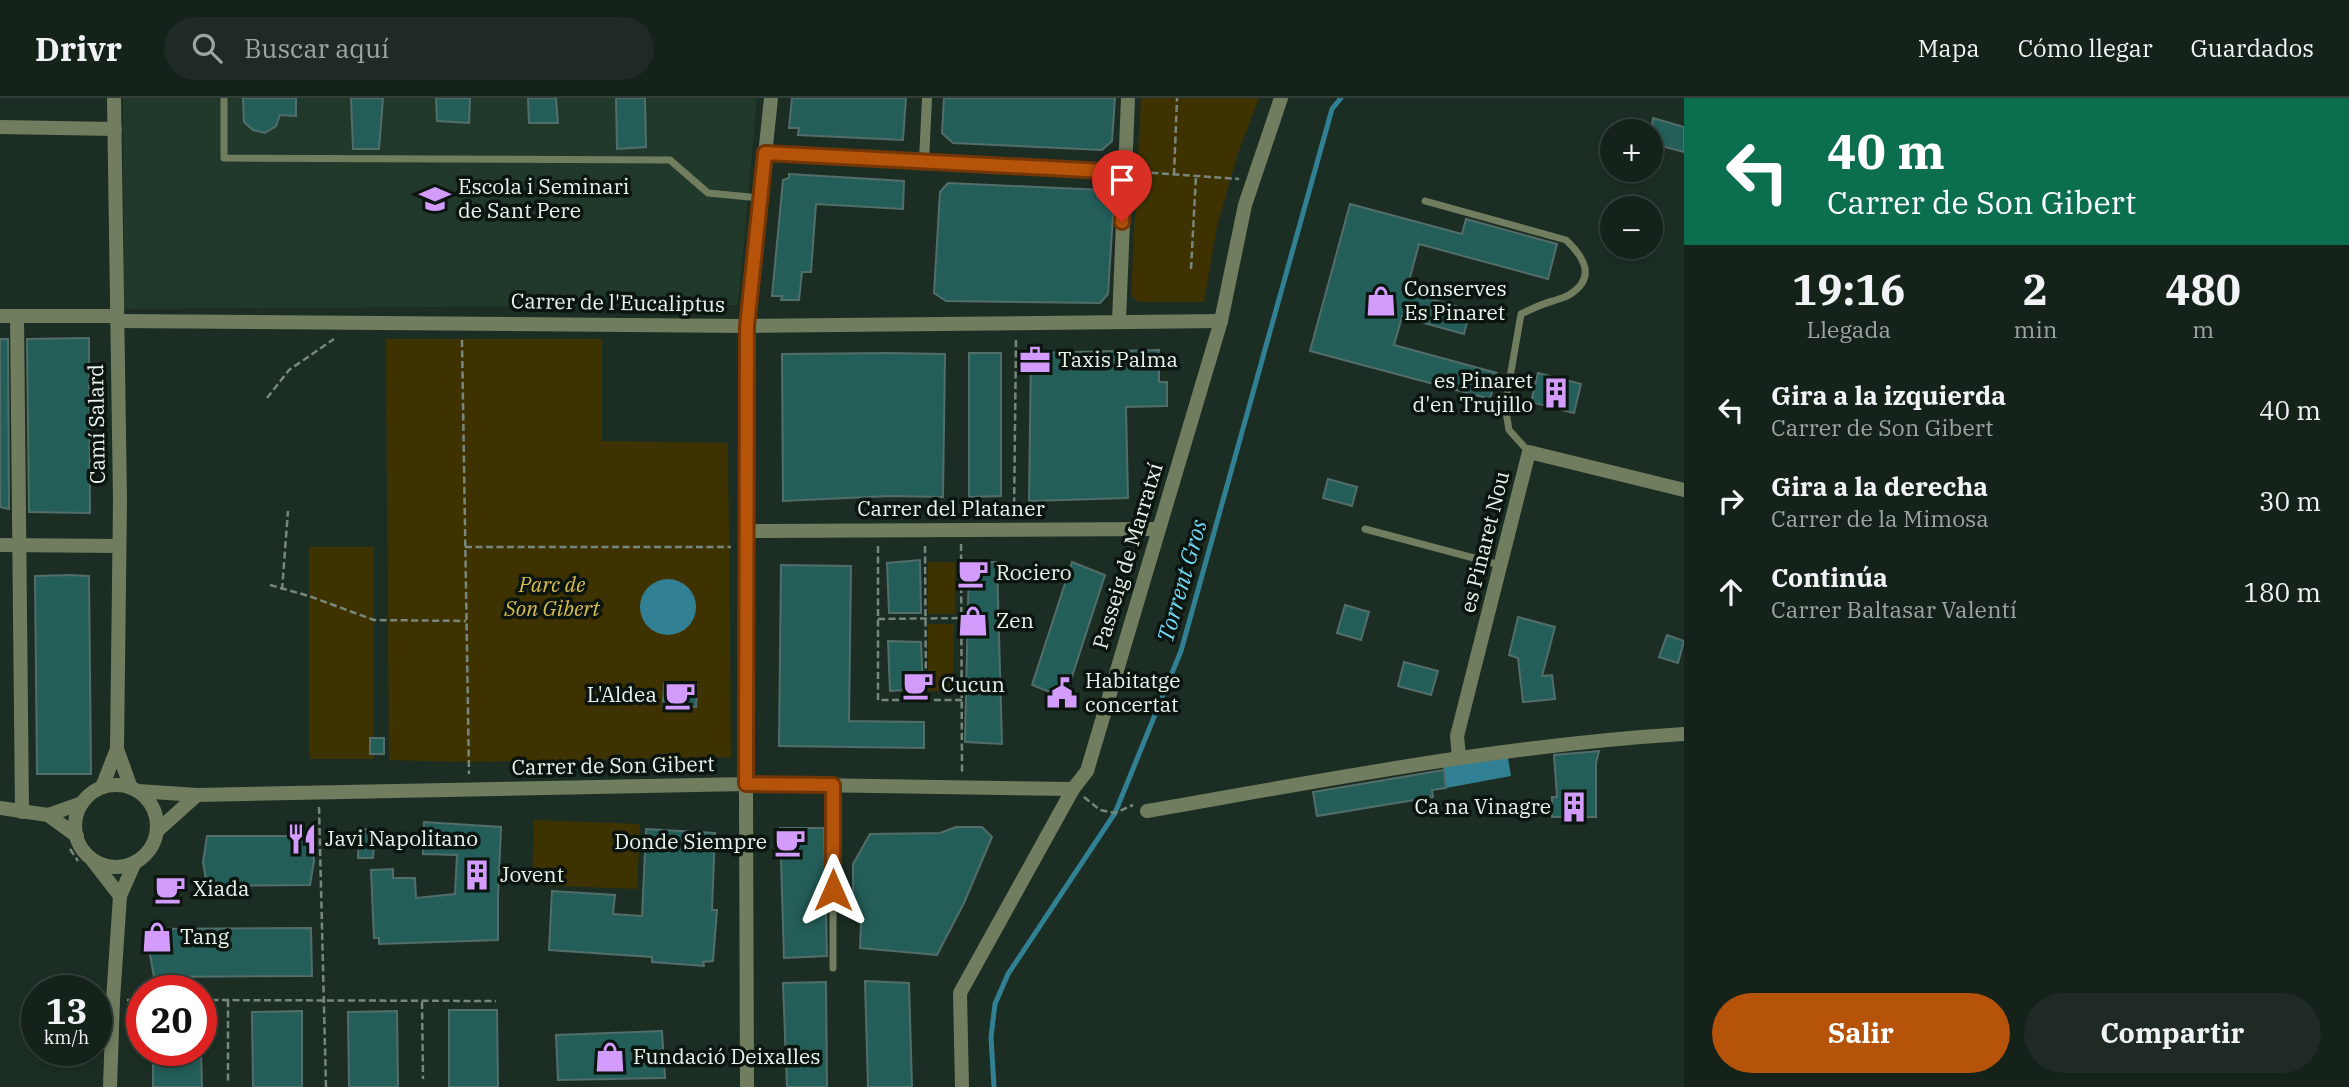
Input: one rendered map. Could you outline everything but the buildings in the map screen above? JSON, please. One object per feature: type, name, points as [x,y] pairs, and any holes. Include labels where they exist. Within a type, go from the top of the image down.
[{"type":"street","name":"Camí Salard","points":[[102,787],[117,749],[119,546],[114,98]]},
{"type":"street","points":[[747,1087],[747,326],[771,98]]},
{"type":"street","points":[[924,161],[927,98]]},
{"type":"street","points":[[1119,321],[1128,98]]},
{"type":"street","name":"Passeig de Marratxí","points":[[962,1087],[960,993],[1073,789],[1087,771],[1157,528],[1221,321],[1252,179],[1281,98]]},
{"type":"street","points":[[0,127],[115,129]]},
{"type":"street","points":[[765,153],[1124,172]]},
{"type":"street","name":"Carrer de l'Eucaliptus","points":[[0,316],[347,323],[747,326],[1221,321]]},
{"type":"street","points":[[17,316],[22,812]]},
{"type":"street","name":"es Pinaret Nou","points":[[1459,757],[1457,736],[1529,452],[1684,490]]},
{"type":"street","name":"Carrer del Plataner","points":[[745,531],[1157,528]]},
{"type":"street","points":[[0,545],[119,546]]},
{"type":"street","points":[[1147,811],[1459,757],[1609,738],[1684,734]]},
{"type":"street","name":"Camí Salard","points":[[117,749],[135,789]]},
{"type":"street","name":"Carrer de Son Gibert","points":[[135,789],[197,796],[746,784],[1073,789]]},
{"type":"street","points":[[90,857],[100,863],[124,866],[146,855],[157,831],[153,808],[135,789],[112,785],[102,787],[82,803],[75,824],[82,848],[120,896]]},
{"type":"street","points":[[157,831],[197,796]]},
{"type":"street","points":[[0,808],[48,815],[82,803]]},
{"type":"street","points":[[48,815],[77,836]]},
{"type":"street","points":[[110,1087],[120,896],[135,862]]},
{"type":"lane","points":[[224,98],[225,158],[670,160],[708,193],[760,198]]},
{"type":"lane","points":[[1425,201],[1566,240],[1579,252],[1585,263],[1583,281],[1568,296],[1536,306],[1521,314],[1505,406],[1509,430],[1529,452]]},
{"type":"lane","points":[[1365,529],[1500,565]]},
{"type":"lane","points":[[833,785],[833,968]]},
{"type":"path","points":[[1174,175],[1177,98]]},
{"type":"path","points":[[1124,172],[1252,179]]},
{"type":"path","points":[[1191,268],[1196,176]]},
{"type":"path","points":[[461,322],[469,790]]},
{"type":"path","points":[[1014,530],[1016,322]]},
{"type":"path","points":[[267,398],[289,370],[330,342],[347,323]]},
{"type":"path","points":[[282,590],[288,510]]},
{"type":"path","points":[[925,530],[926,700]]},
{"type":"path","points":[[961,530],[962,786]]},
{"type":"path","points":[[878,531],[878,700],[962,700]]},
{"type":"path","points":[[465,548],[746,547]]},
{"type":"path","points":[[270,585],[374,620],[466,621]]},
{"type":"path","points":[[878,619],[962,618]]},
{"type":"path","points":[[1073,789],[1100,810],[1115,813],[1132,804],[1147,811]]},
{"type":"path","points":[[319,793],[326,1087]]},
{"type":"path","points":[[217,1000],[496,1001]]},
{"type":"path","points":[[228,1000],[228,1083]]},
{"type":"path","points":[[422,1001],[423,1079]]},
{"type":"shaded area","name":"Escola i Seminari de Sant Pere","points":[[123,98],[757,98],[738,305],[124,309]]},
{"type":"green space","points":[[1141,98],[1259,98],[1238,153],[1217,226],[1204,302],[1138,302],[1131,295]]},
{"type":"green space","name":"Parc de Son Gibert","points":[[386,339],[602,339],[602,441],[728,443],[731,757],[468,762],[389,760]]},
{"type":"green space","points":[[309,547],[374,547],[374,759],[309,759]]},
{"type":"green space","points":[[928,562],[955,562],[955,614],[928,614]]},
{"type":"green space","points":[[928,624],[954,624],[953,691],[928,691]]},
{"type":"green space","points":[[534,820],[640,824],[637,889],[532,885]]},
{"type":"water","points":[[668,579],[679,581],[688,587],[694,596],[694,618],[688,627],[679,633],[668,635],[657,633],[648,627],[642,618],[640,607],[642,596],[648,587],[657,581]]},
{"type":"water","points":[[1508,758],[1511,776],[1446,788],[1443,767]]},
{"type":"waterway","name":"Torrent Gros","points":[[994,1087],[991,1037],[995,1004],[1008,974],[1115,813],[1181,651],[1332,109],[1341,98]]},
{"type":"place","name":"Escola i Seminari de Sant Pere","points":[[435,199]]},
{"type":"place","name":"Conserves Es Pinaret","points":[[1381,301]]},
{"type":"place","name":"Taxis Palma","points":[[1035,360]]},
{"type":"place","name":"es Pinaret d'en Trujillo","points":[[1556,393]]},
{"type":"place","name":"Rociero","points":[[973,573]]},
{"type":"place","name":"Zen","points":[[973,621]]},
{"type":"place","name":"Cucun","points":[[918,685]]},
{"type":"place","name":"Habitatge concertat","points":[[1062,693]]},
{"type":"place","name":"L'Aldea","points":[[680,695]]},
{"type":"place","name":"Ca na Vinagre","points":[[1574,807]]},
{"type":"place","name":"Javi Napolitano","points":[[302,839]]},
{"type":"place","name":"Donde Siempre","points":[[790,842]]},
{"type":"place","name":"Jovent","points":[[477,875]]},
{"type":"place","name":"Xiada","points":[[170,889]]},
{"type":"place","name":"Tang","points":[[157,937]]},
{"type":"place","name":"Fundació Deixalles","points":[[610,1057]]},
{"type":"route","points":[[833,890],[833,785],[746,784],[747,326],[765,153],[1124,172],[1122,222]]}]
